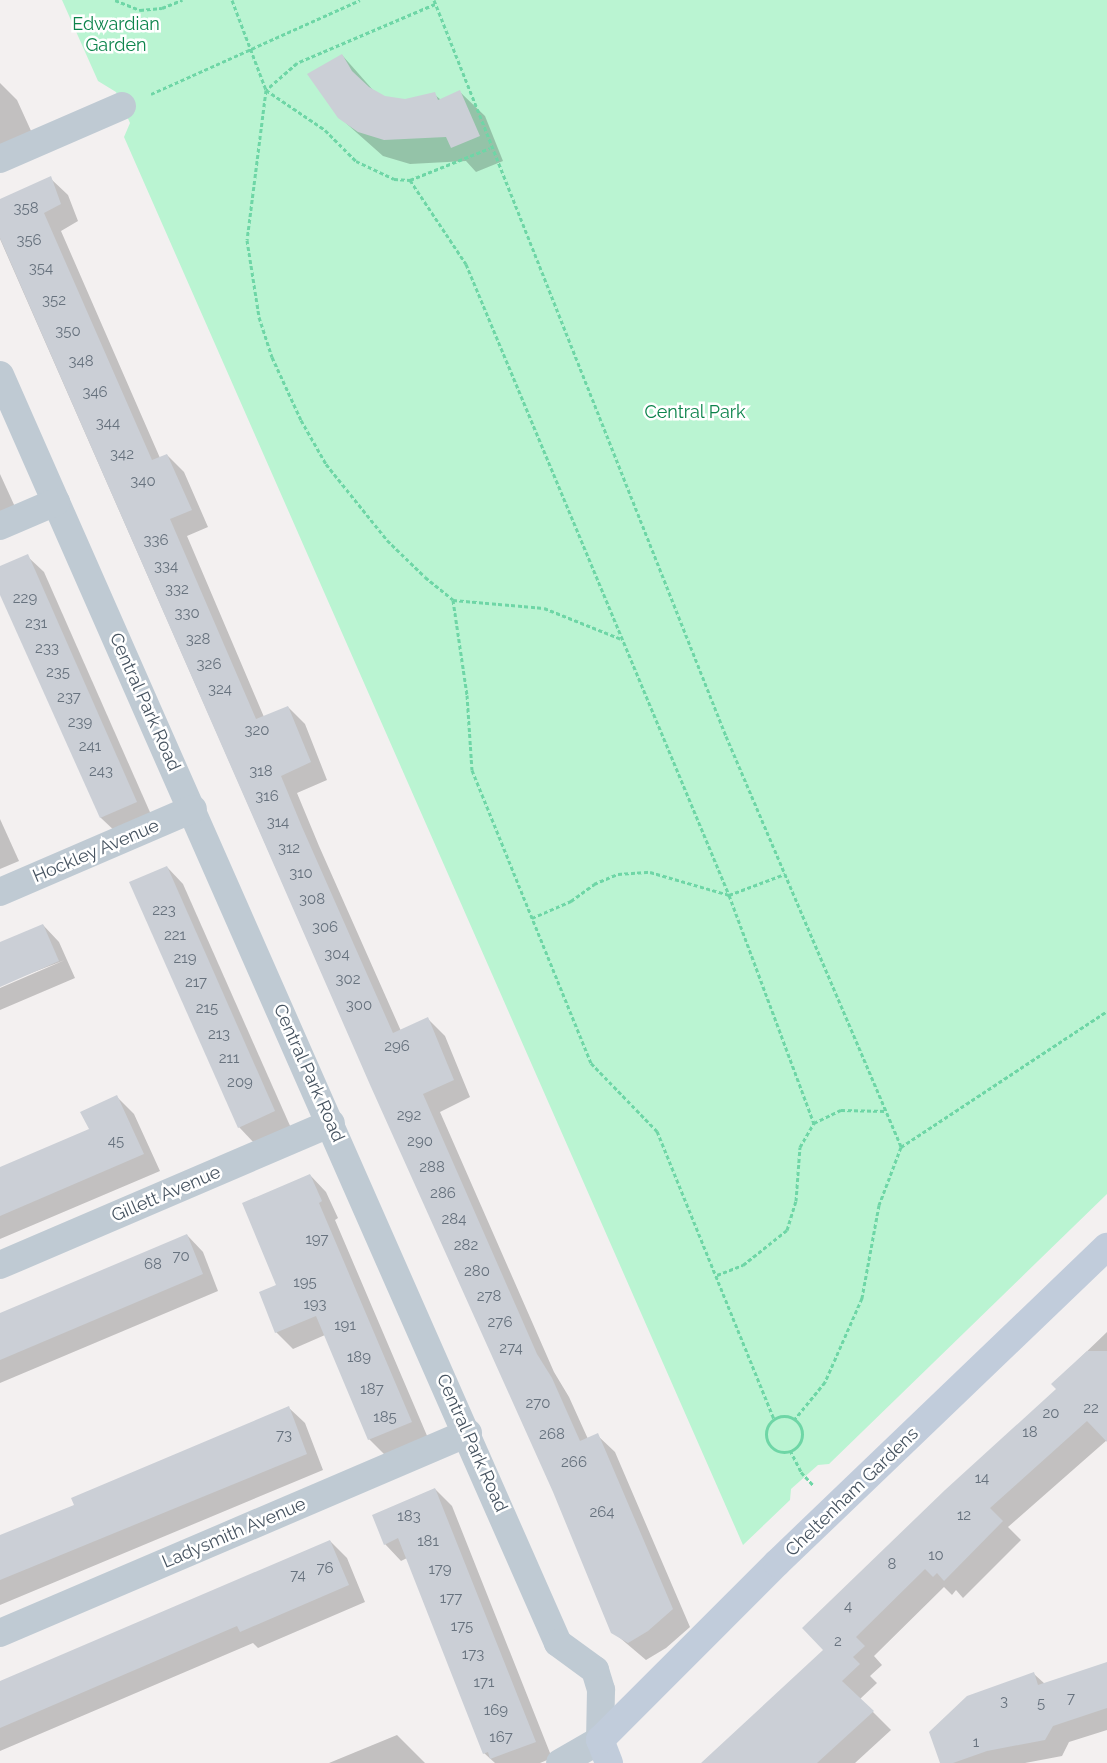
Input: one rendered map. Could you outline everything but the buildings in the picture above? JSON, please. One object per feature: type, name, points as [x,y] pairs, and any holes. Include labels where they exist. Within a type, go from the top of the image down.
[{"type":"main road","name":"Cheltenham Gardens","points":[[604,1751],[835,1508],[1107,1247]]},
{"type":"street","points":[[0,159],[122,106]]},
{"type":"street","name":"Central Park Road","points":[[0,375],[468,1433],[558,1642],[595,1670],[601,1690],[604,1751]]},
{"type":"street","points":[[0,526],[56,502]]},
{"type":"street","name":"Hockley Avenue","points":[[0,892],[192,809]]},
{"type":"street","name":"Gillett Avenue","points":[[0,1265],[331,1123]]},
{"type":"street","name":"Ladysmith Avenue","points":[[0,1633],[468,1433]]},
{"type":"street","points":[[560,1763],[604,1751]]},
{"type":"path","points":[[115,0],[140,10],[162,8],[182,0]]},
{"type":"path","points":[[232,0],[266,90],[247,240],[259,317],[272,357],[300,420],[326,464],[353,501],[399,553],[453,600],[544,608],[622,639]]},
{"type":"path","points":[[122,106],[360,0]]},
{"type":"path","points":[[266,90],[297,63],[434,2],[490,148],[722,727],[901,1147]]},
{"type":"path","points":[[266,90],[325,130],[362,164],[394,180],[410,180],[490,148]]},
{"type":"path","points":[[410,180],[453,241],[476,285],[728,895],[814,1123]]},
{"type":"path","points":[[453,600],[467,694],[472,770],[591,1063],[657,1131],[774,1419]]},
{"type":"path","points":[[532,918],[571,901],[594,884],[618,874],[650,872],[728,895],[785,874]]},
{"type":"path","points":[[794,1420],[825,1382],[862,1298],[879,1205],[901,1147],[1107,1011]]},
{"type":"path","points":[[717,1276],[743,1265],[787,1230],[796,1200],[800,1148],[814,1123],[841,1110],[886,1111]]},
{"type":"path","points":[[784,1416],[794,1420],[801,1433],[798,1444],[790,1450],[780,1451],[768,1442],[766,1432],[774,1419],[784,1416]]},
{"type":"path","points":[[790,1450],[801,1472],[835,1508]]},
{"type":"green space","name":"Central Park","points":[[62,0],[1107,0],[1107,1194],[829,1464],[818,1465],[791,1489],[790,1500],[743,1545],[124,137],[130,123],[116,92],[98,81]]},
{"type":"park label","name":"Edwardian Garden","points":[[116,35]]}]
